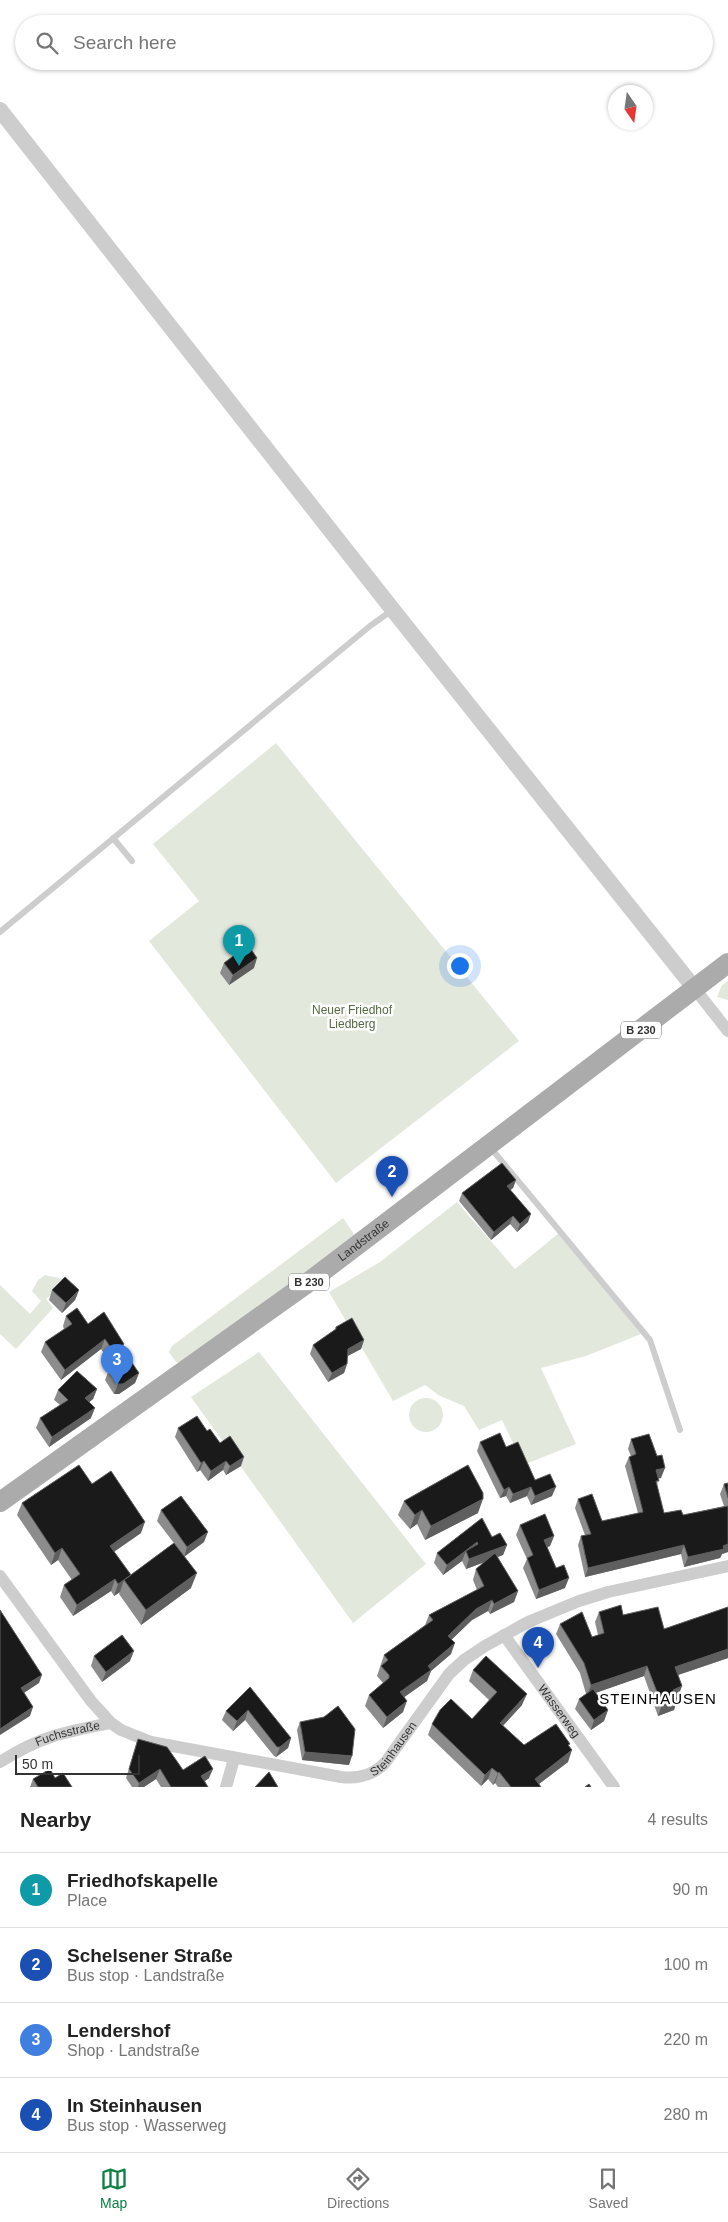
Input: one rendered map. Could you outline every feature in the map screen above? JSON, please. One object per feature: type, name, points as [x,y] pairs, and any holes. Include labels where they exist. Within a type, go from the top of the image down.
[{"type":"main road","name":"B 230","points":[[695,988],[728,962]]},
{"type":"main road","name":"Landstraße","points":[[0,1502],[306,1284],[490,1146],[695,988]]},
{"type":"street","points":[[0,110],[392,610],[728,1030]]},
{"type":"street","name":"Steinhausen","points":[[0,1576],[91,1701],[111,1723],[131,1735],[151,1742],[234,1759],[371,1781],[392,1756],[449,1674],[475,1652],[504,1635],[557,1610],[597,1595],[728,1566]]},
{"type":"street","name":"Wasserweg","points":[[504,1635],[614,1787]]},
{"type":"street","name":"Fuchsstraße","points":[[0,1762],[33,1742],[53,1734],[111,1723]]},
{"type":"street","points":[[226,1787],[234,1759]]},
{"type":"lane","points":[[0,932],[370,626],[392,610]]},
{"type":"lane","points":[[112,838],[132,861]]},
{"type":"lane","points":[[490,1146],[609,1287],[650,1340],[680,1430]]},
{"type":"green space","name":"Neuer Friedhof Liedberg","points":[[276,743],[519,1041],[336,1183],[149,941],[199,901],[153,844]]},
{"type":"green space","points":[[728,981],[728,1000],[717,997],[722,985]]},
{"type":"green space","points":[[457,1202],[515,1269],[559,1233],[641,1334],[586,1356],[541,1368],[576,1444],[528,1463],[522,1462],[502,1420],[479,1430],[464,1406],[440,1396],[425,1385],[393,1401],[329,1292],[380,1262]]},
{"type":"green space","points":[[343,1218],[356,1237],[183,1363],[176,1362],[169,1352],[172,1346]]},
{"type":"green space","points":[[45,1275],[67,1280],[46,1299],[53,1308],[16,1349],[0,1334],[0,1285],[30,1314],[41,1301],[32,1291],[38,1280]]},
{"type":"green space","points":[[259,1352],[426,1564],[353,1623],[191,1397]]},
{"type":"green space","points":[[426,1398],[438,1403],[443,1415],[438,1427],[426,1432],[414,1427],[409,1415],[414,1403]]},
{"type":"building","points":[[248,945],[257,958],[233,975],[224,963]]},
{"type":"building","points":[[502,1163],[516,1180],[507,1186],[531,1214],[520,1224],[513,1216],[494,1232],[462,1193]]},
{"type":"building","points":[[65,1277],[79,1290],[66,1303],[52,1290]]},
{"type":"building","points":[[77,1308],[88,1324],[104,1312],[124,1344],[113,1351],[105,1339],[65,1370],[45,1342],[72,1324],[66,1316]]},
{"type":"building","points":[[352,1318],[364,1340],[348,1349],[347,1364],[332,1373],[313,1345],[336,1329],[336,1327]]},
{"type":"building","points":[[128,1357],[139,1373],[123,1384],[118,1384],[109,1370]]},
{"type":"building","points":[[77,1371],[97,1389],[85,1398],[95,1408],[52,1437],[40,1418],[68,1400],[58,1390]]},
{"type":"building","points":[[197,1416],[207,1431],[210,1429],[220,1443],[230,1436],[244,1457],[230,1466],[226,1461],[211,1471],[204,1461],[201,1463],[178,1428]]},
{"type":"building","points":[[500,1433],[506,1447],[518,1442],[535,1480],[550,1474],[556,1487],[535,1496],[531,1487],[513,1494],[509,1487],[504,1490],[480,1442]]},
{"type":"building","points":[[649,1434],[657,1456],[662,1455],[665,1468],[656,1470],[659,1481],[656,1481],[664,1513],[681,1510],[683,1515],[728,1506],[728,1544],[723,1546],[724,1549],[688,1557],[684,1545],[588,1568],[581,1536],[591,1534],[578,1499],[592,1494],[602,1521],[643,1512],[629,1457],[636,1454],[631,1439]]},
{"type":"building","points":[[79,1465],[92,1484],[111,1471],[145,1522],[110,1546],[131,1575],[118,1584],[115,1579],[77,1605],[64,1585],[80,1574],[62,1548],[55,1553],[22,1503]]},
{"type":"building","points":[[468,1465],[483,1493],[483,1499],[431,1526],[422,1510],[415,1515],[404,1501]]},
{"type":"building","points":[[728,1483],[728,1498],[724,1484]]},
{"type":"building","points":[[181,1496],[208,1532],[187,1547],[161,1510]]},
{"type":"building","points":[[545,1514],[554,1536],[544,1540],[556,1568],[564,1565],[569,1578],[539,1590],[527,1558],[533,1555],[520,1525]]},
{"type":"building","points":[[482,1518],[492,1537],[500,1533],[507,1545],[469,1559],[466,1551],[478,1544],[477,1542],[447,1565],[437,1553]]},
{"type":"building","points":[[174,1543],[197,1573],[146,1610],[124,1580]]},
{"type":"building","points":[[495,1553],[518,1591],[494,1604],[492,1600],[476,1609],[448,1636],[455,1643],[428,1666],[431,1670],[400,1692],[407,1701],[387,1717],[369,1695],[389,1678],[389,1675],[381,1666],[388,1660],[384,1655],[433,1620],[429,1615],[484,1586],[476,1569]]},
{"type":"building","points":[[621,1605],[623,1615],[658,1607],[664,1629],[728,1607],[728,1649],[675,1667],[682,1686],[673,1690],[678,1699],[662,1705],[647,1666],[591,1685],[584,1663],[560,1624],[582,1612],[592,1637],[604,1633],[599,1612]]},
{"type":"building","points":[[0,1610],[42,1675],[21,1688],[33,1707],[0,1729]]},
{"type":"building","points":[[122,1635],[134,1651],[106,1672],[94,1656]]},
{"type":"building","points":[[486,1656],[527,1694],[500,1723],[524,1745],[556,1724],[570,1744],[568,1745],[572,1750],[535,1779],[541,1787],[511,1787],[499,1772],[492,1768],[485,1775],[432,1724],[440,1710],[451,1699],[472,1719],[497,1692],[473,1670]]},
{"type":"building","points":[[250,1687],[291,1738],[280,1747],[277,1747],[248,1710],[237,1721],[226,1711]]},
{"type":"building","points":[[593,1689],[608,1710],[594,1720],[579,1699]]},
{"type":"building","points":[[338,1706],[355,1729],[352,1756],[305,1752],[300,1722],[324,1717]]},
{"type":"building","points":[[138,1739],[167,1747],[183,1770],[205,1756],[213,1769],[201,1776],[208,1787],[171,1787],[160,1769],[139,1783],[129,1769]]},
{"type":"building","points":[[50,1769],[55,1778],[63,1773],[72,1787],[38,1787],[33,1779]]},
{"type":"building","points":[[269,1772],[278,1787],[255,1787]]},
{"type":"place","name":"Friedhofskapelle","points":[[239,966]]},
{"type":"place","name":"Schelsener Straße","points":[[392,1197]]},
{"type":"place","name":"Lendershof","points":[[117,1385]]},
{"type":"place","name":"In Steinhausen","points":[[538,1668]]},
{"type":"district","name":"STEINHAUSEN","points":[[658,1699]]}]
